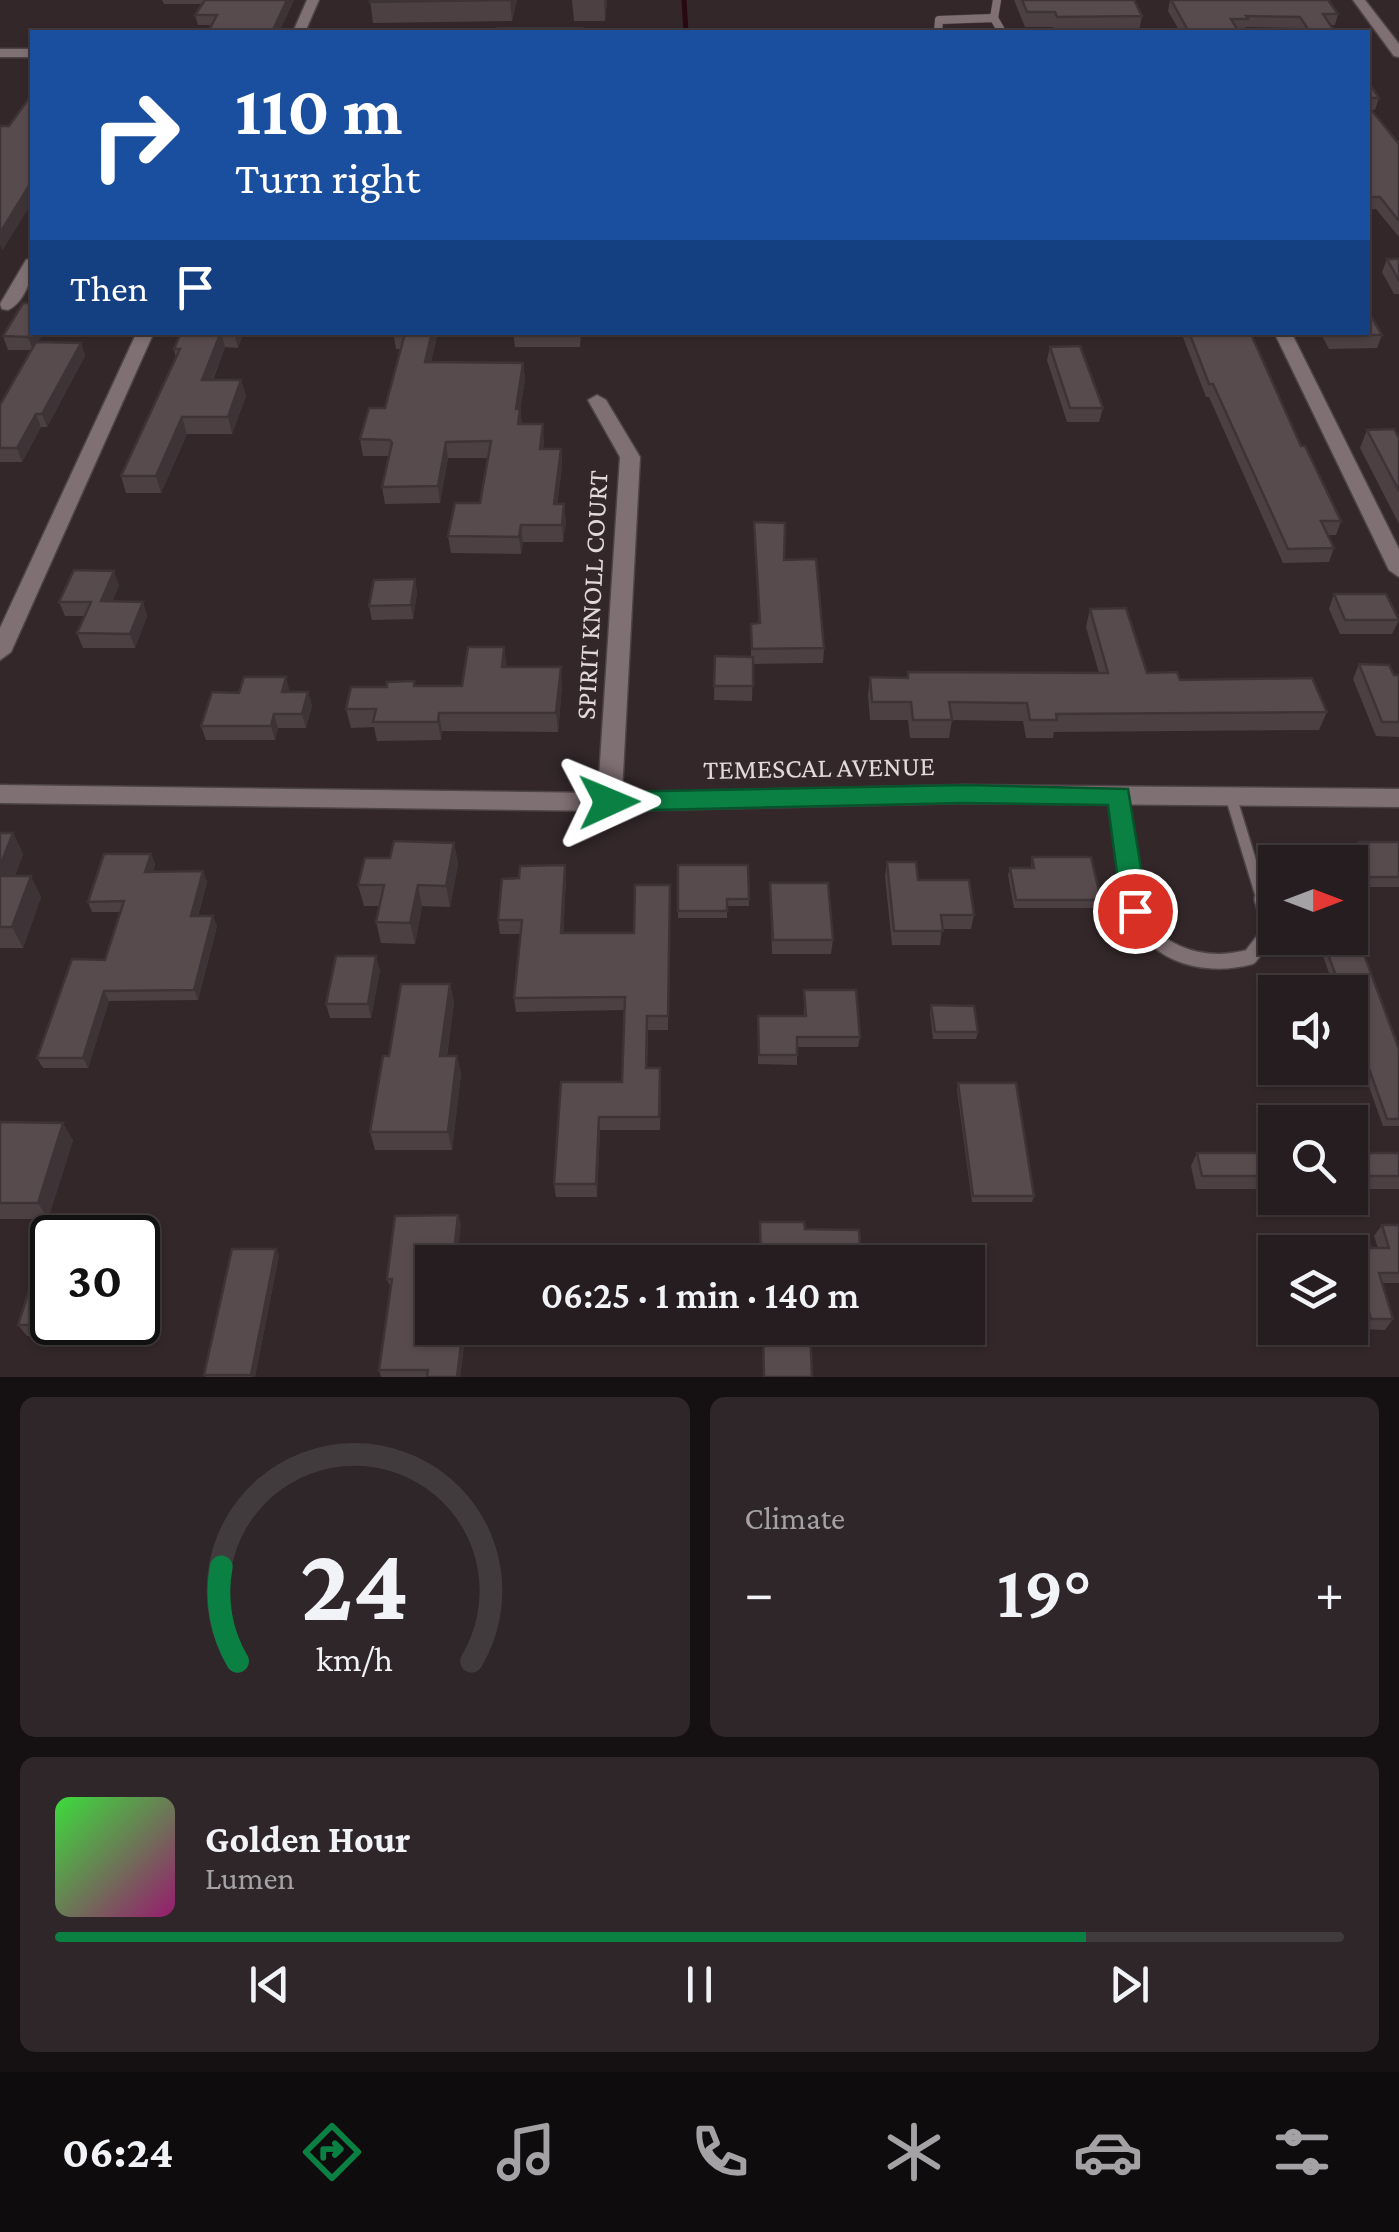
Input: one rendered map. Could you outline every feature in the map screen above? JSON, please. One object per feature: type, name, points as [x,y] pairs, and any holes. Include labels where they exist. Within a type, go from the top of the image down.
[{"type":"street","points":[[300,30],[314,0]]},
{"type":"street","points":[[1359,0],[1394,50]]},
{"type":"street","points":[[0,53],[30,54]]},
{"type":"street","points":[[8,305],[30,266]]},
{"type":"street","points":[[0,652],[145,335]]},
{"type":"street","points":[[1283,335],[1399,570]]},
{"type":"street","name":"SPIRIT KNOLL COURT","points":[[597,400],[630,457],[609,802]]},
{"type":"street","name":"TEMESCAL AVENUE","points":[[0,794],[609,802],[964,794],[1399,798]]},
{"type":"lane","points":[[997,0],[994,18],[1001,30]]},
{"type":"lane","points":[[938,30],[938,20],[994,18]]},
{"type":"lane","points":[[1119,796],[1135,911],[1145,932],[1162,946],[1197,962],[1250,957],[1271,930],[1231,797]]},
{"type":"building","points":[[205,0],[287,0],[273,30],[209,30],[217,15],[195,15]]},
{"type":"building","points":[[370,0],[510,0],[370,2]]},
{"type":"building","points":[[1022,0],[1134,0],[1142,16],[1057,17],[1055,12],[1027,12]]},
{"type":"building","points":[[1171,0],[1328,0],[1338,14],[1323,14],[1334,30],[1309,30],[1300,17],[1246,16],[1248,19],[1231,19],[1238,30],[1188,30]]},
{"type":"building","points":[[1370,84],[1379,98],[1370,98]]},
{"type":"building","points":[[30,97],[30,184],[0,233],[0,126],[9,126]]},
{"type":"building","points":[[1370,108],[1399,144],[1399,221],[1380,197],[1370,197]]},
{"type":"building","points":[[1387,259],[1399,259],[1399,281]]},
{"type":"building","points":[[23,303],[30,303],[28,337],[3,336]]},
{"type":"building","points":[[1370,314],[1382,335],[1370,335]]},
{"type":"building","points":[[180,335],[220,335],[202,380],[241,380],[228,417],[182,417],[156,476],[121,476],[180,349],[174,349]]},
{"type":"building","points":[[404,335],[431,335],[425,362],[523,363],[516,409],[520,409],[518,424],[543,424],[540,449],[561,449],[554,504],[564,504],[562,525],[521,525],[519,537],[448,536],[455,503],[480,503],[491,441],[446,442],[438,486],[382,487],[392,443],[360,439],[369,408],[385,408]]},
{"type":"building","points":[[1190,335],[1251,335],[1301,446],[1305,446],[1341,521],[1321,521],[1334,548],[1288,549],[1213,384],[1209,384]]},
{"type":"building","points":[[36,342],[81,343],[42,414],[36,414],[17,448],[0,448],[0,405]]},
{"type":"building","points":[[1080,346],[1103,408],[1070,408],[1050,347]]},
{"type":"building","points":[[1394,429],[1399,438],[1399,491],[1367,430]]},
{"type":"building","points":[[754,522],[785,523],[784,560],[816,559],[824,648],[752,649],[751,624],[760,623]]},
{"type":"building","points":[[74,570],[114,571],[101,601],[143,602],[130,634],[77,633],[91,602],[59,602]]},
{"type":"building","points":[[415,579],[411,605],[369,606],[374,580]]},
{"type":"building","points":[[1334,594],[1386,594],[1399,620],[1345,620]]},
{"type":"building","points":[[1126,608],[1147,673],[1177,672],[1180,680],[1312,678],[1327,712],[1056,714],[1057,720],[1030,720],[1027,703],[949,702],[952,720],[913,720],[911,702],[872,702],[870,677],[908,678],[908,672],[1108,673],[1090,609]]},
{"type":"building","points":[[468,647],[504,647],[502,667],[561,667],[556,713],[439,713],[438,722],[373,722],[376,709],[346,709],[351,687],[387,687],[387,682],[414,681],[414,686],[462,686]]},
{"type":"building","points":[[715,656],[753,657],[753,686],[714,686]]},
{"type":"building","points":[[1359,664],[1389,665],[1394,675],[1399,675],[1399,722],[1382,722]]},
{"type":"building","points":[[244,677],[286,677],[282,692],[308,692],[302,714],[274,714],[271,726],[201,726],[212,692],[239,693]]},
{"type":"building","points":[[0,833],[13,833],[0,866]]},
{"type":"building","points":[[394,841],[454,843],[446,886],[418,885],[410,923],[376,922],[384,885],[358,885],[365,858],[390,858]]},
{"type":"building","points":[[1359,842],[1399,842],[1399,877],[1368,877],[1368,845]]},
{"type":"building","points":[[104,854],[151,854],[145,872],[203,871],[191,916],[213,916],[194,990],[104,991],[83,1058],[37,1058],[72,959],[105,960],[124,901],[88,902]]},
{"type":"building","points":[[1032,857],[1091,857],[1101,900],[1016,900],[1010,868],[1034,868]]},
{"type":"building","points":[[887,862],[916,862],[918,880],[969,880],[974,915],[941,915],[943,931],[894,931]]},
{"type":"building","points":[[565,865],[561,933],[634,933],[635,885],[670,885],[668,1016],[647,1016],[646,1068],[660,1068],[659,1117],[599,1117],[596,1184],[554,1184],[561,1082],[622,1082],[625,997],[514,998],[522,920],[498,920],[502,879],[519,878],[520,866]]},
{"type":"building","points":[[678,865],[748,865],[749,899],[727,899],[727,911],[678,911]]},
{"type":"building","points":[[0,876],[31,876],[12,927],[0,927]]},
{"type":"building","points":[[770,883],[828,883],[833,940],[773,940]]},
{"type":"building","points":[[1328,955],[1364,955],[1399,1049],[1399,1119],[1387,1119],[1368,1066],[1368,975],[1336,975]]},
{"type":"building","points":[[336,956],[376,956],[368,1004],[326,1004]]},
{"type":"building","points":[[401,984],[450,984],[440,1056],[457,1056],[448,1132],[370,1132],[383,1056],[389,1056]]},
{"type":"building","points":[[804,990],[856,990],[860,1037],[797,1037],[797,1055],[759,1055],[758,1016],[806,1016]]},
{"type":"building","points":[[931,1005],[974,1006],[978,1032],[935,1032]]},
{"type":"building","points":[[958,1083],[1016,1083],[1034,1196],[973,1196]]},
{"type":"building","points":[[0,1122],[63,1123],[38,1203],[0,1203]]},
{"type":"building","points":[[1197,1153],[1258,1153],[1258,1176],[1202,1176]]},
{"type":"building","points":[[1368,1153],[1399,1153],[1399,1176],[1368,1176]]},
{"type":"building","points":[[458,1215],[455,1245],[415,1245],[415,1345],[461,1345],[457,1377],[427,1377],[428,1370],[379,1370],[392,1279],[387,1279],[395,1216]]},
{"type":"building","points":[[760,1222],[804,1222],[805,1229],[859,1230],[860,1245],[761,1245]]},
{"type":"building","points":[[1382,1225],[1399,1225],[1399,1273],[1379,1273],[1393,1319],[1371,1319],[1368,1238],[1371,1248],[1389,1248]]},
{"type":"building","points":[[232,1249],[276,1249],[251,1375],[204,1375]]},
{"type":"building","points":[[30,1288],[30,1325],[18,1325]]},
{"type":"building","points":[[763,1345],[811,1345],[812,1377],[764,1377]]},
{"type":"waterway","points":[[684,0],[686,30]]},
{"type":"route","points":[[609,802],[964,794],[1119,796],[1135,911]]}]
